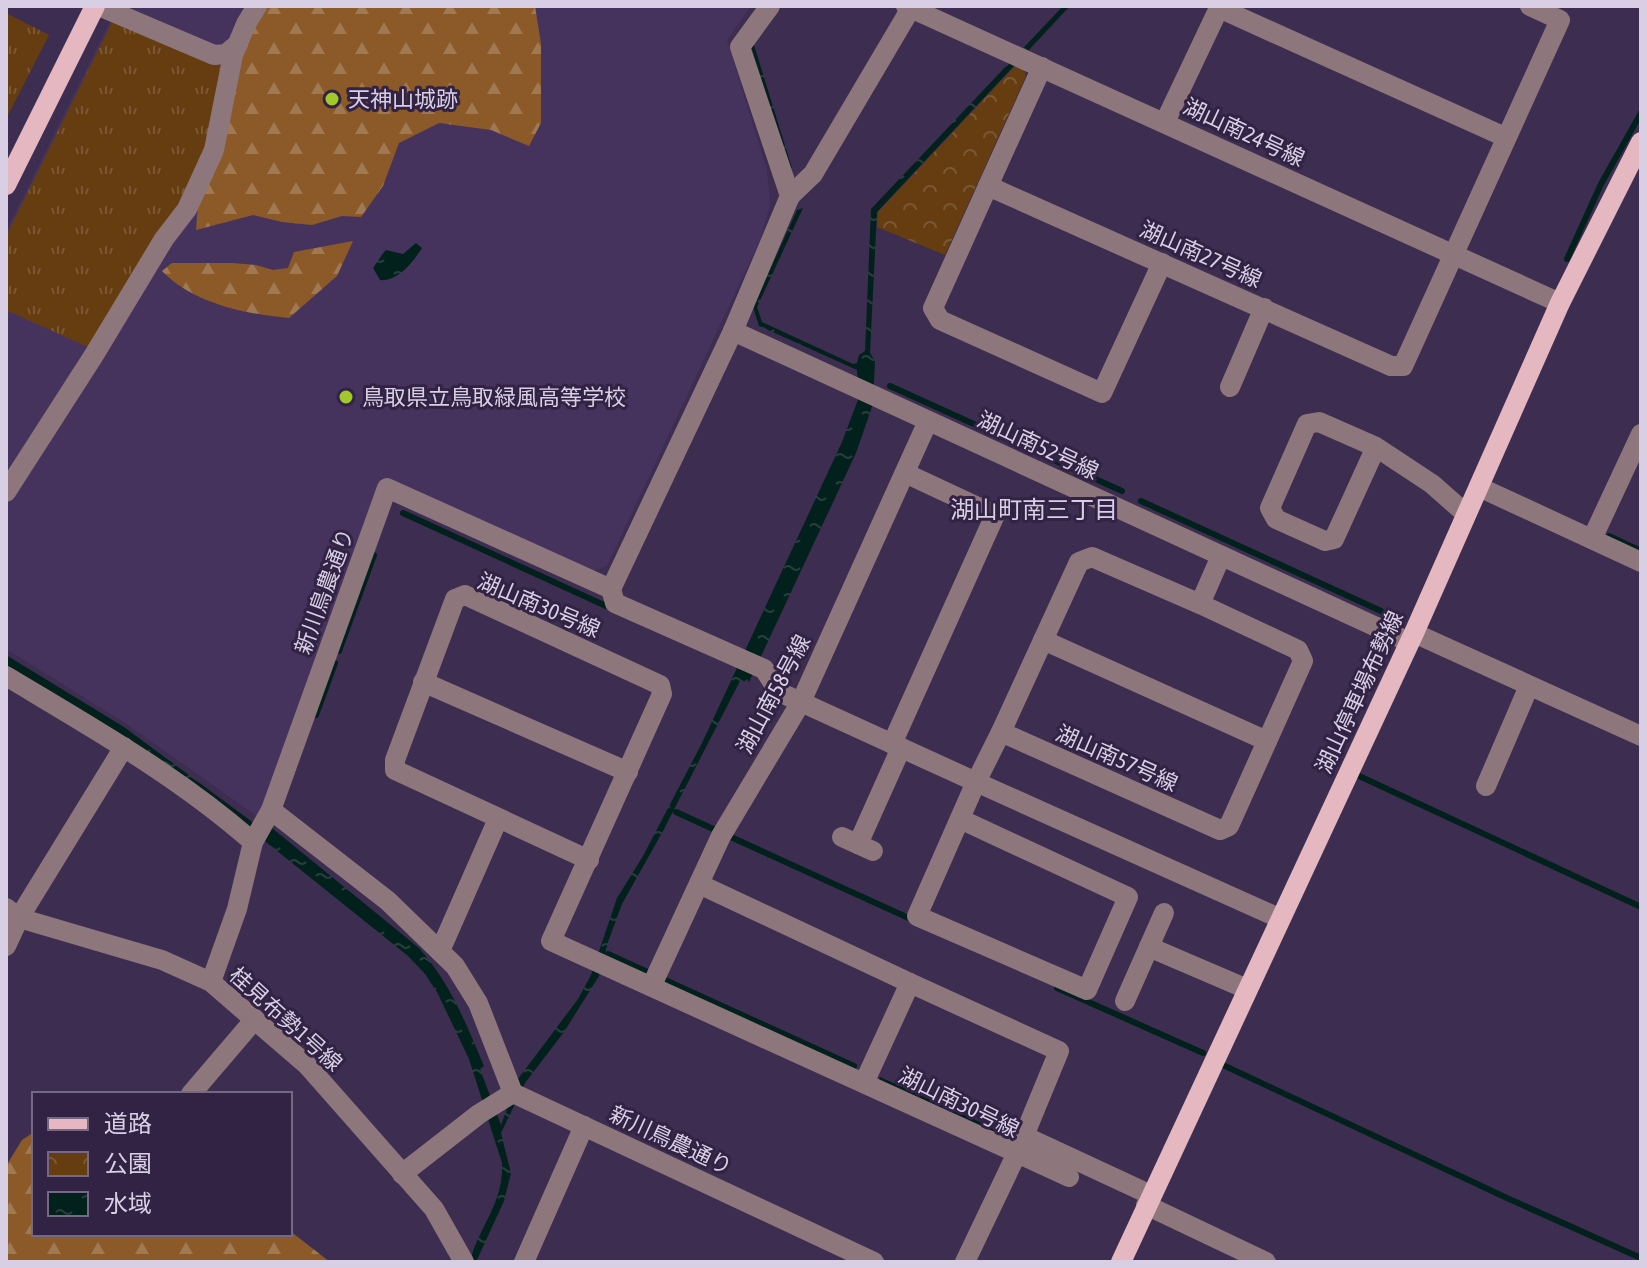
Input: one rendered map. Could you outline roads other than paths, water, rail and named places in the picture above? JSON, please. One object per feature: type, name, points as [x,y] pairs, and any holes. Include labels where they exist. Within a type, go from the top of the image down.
[{"type":"main road","points":[[6,185],[97,6]]},
{"type":"main road","name":"湖山停車場布勢線","points":[[1121,1262],[1412,638],[1560,303],[1641,142]]},
{"type":"street","points":[[97,6],[214,55],[226,54],[238,44]]},
{"type":"street","points":[[6,492],[164,239],[187,209],[214,150],[238,44],[257,6]]},
{"type":"street","points":[[770,6],[740,47],[790,196]]},
{"type":"street","points":[[1454,254],[1560,20],[1530,6]]},
{"type":"street","points":[[908,7],[813,174],[790,196],[733,331],[611,589],[615,603],[764,669],[779,692],[1279,918]]},
{"type":"street","name":"湖山南24号線","points":[[908,7],[1560,303]]},
{"type":"street","points":[[1165,122],[1221,7],[1505,137]]},
{"type":"street","points":[[1042,67],[933,308],[940,320],[1102,393],[1162,263]]},
{"type":"street","name":"湖山南27号線","points":[[988,186],[1391,366],[1403,366],[1454,254]]},
{"type":"street","points":[[1230,387],[1264,308]]},
{"type":"street","name":"湖山南52号線","points":[[733,331],[1221,556],[1641,736]]},
{"type":"street","name":"湖山南58号線","points":[[652,985],[721,836],[801,702],[928,421]]},
{"type":"street","points":[[1376,447],[1334,539],[1325,541],[1276,519],[1270,508],[1307,424],[1319,422],[1376,447],[1432,484],[1466,514]]},
{"type":"street","points":[[1592,539],[1641,434]]},
{"type":"street","points":[[857,844],[995,515],[905,473]]},
{"type":"street","points":[[1479,487],[1641,562]]},
{"type":"street","name":"新川鳥農通り","points":[[271,810],[387,488],[611,589]]},
{"type":"street","points":[[1200,604],[1221,556]]},
{"type":"street","name":"湖山南57号線","points":[[1092,557],[1200,604],[1298,650],[1303,661],[1229,826],[1220,830],[1001,732],[1079,562],[1092,557]]},
{"type":"street","name":"湖山南30号線","points":[[589,860],[395,770],[395,760],[455,599],[465,595],[660,685],[662,694],[589,860],[551,941],[864,1083],[1020,1144],[965,1262]]},
{"type":"street","points":[[1043,640],[1267,741]]},
{"type":"street","points":[[6,676],[124,747],[195,795],[253,842]]},
{"type":"street","points":[[423,682],[628,772]]},
{"type":"street","points":[[1486,786],[1529,686]]},
{"type":"street","points":[[960,819],[1128,897],[1087,990],[917,916],[976,782],[1001,732]]},
{"type":"street","points":[[6,946],[13,913],[124,747]]},
{"type":"street","points":[[211,982],[237,909],[253,842],[271,810],[388,901],[455,966],[478,1003],[513,1093],[479,1114],[402,1174]]},
{"type":"street","points":[[440,951],[498,819]]},
{"type":"street","points":[[699,884],[1059,1051],[1020,1144]]},
{"type":"street","name":"桂見布勢1号線","points":[[13,913],[162,960],[211,982],[307,1065],[434,1209],[464,1262]]},
{"type":"street","points":[[1125,1001],[1164,913]]},
{"type":"street","points":[[1149,947],[1247,989]]},
{"type":"street","points":[[864,1083],[910,983]]},
{"type":"street","points":[[193,1092],[255,1019]]},
{"type":"street","name":"新川鳥農通り","points":[[513,1093],[874,1262]]},
{"type":"street","points":[[524,1262],[584,1126]]},
{"type":"street","points":[[1020,1144],[1069,1177]]},
{"type":"street","points":[[1020,1144],[1149,1200],[1266,1262]]},
{"type":"water","points":[[1063,6],[1070,6],[877,212],[870,353],[875,361],[873,404],[856,453],[749,682],[740,681],[622,904],[599,976],[564,1032],[525,1083],[501,1133],[511,1173],[504,1201],[476,1262],[470,1262],[499,1191],[502,1163],[469,1059],[425,974],[408,956],[266,842],[6,670],[6,655],[124,727],[255,824],[272,828],[419,948],[440,975],[464,1019],[484,1066],[480,1069],[501,1125],[518,1079],[578,999],[591,975],[617,898],[643,856],[702,743],[842,442],[859,397],[857,370],[759,326],[753,307],[797,210],[803,208],[757,307],[762,322],[853,364],[857,363],[859,355],[865,351],[871,209]]},
{"type":"water","points":[[754,45],[792,168],[789,169],[751,46]]},
{"type":"water","points":[[416,243],[422,248],[410,265],[393,278],[380,280],[373,268],[384,252],[403,254]]},
{"type":"water","points":[[880,1077],[1007,1134],[1005,1139],[878,1081]]},
{"type":"waterway","points":[[1567,259],[1601,184],[1641,113]]},
{"type":"waterway","points":[[890,386],[1122,491]]},
{"type":"waterway","points":[[1141,501],[1381,611]]},
{"type":"waterway","points":[[403,513],[606,606]]},
{"type":"waterway","points":[[1609,536],[1641,551]]},
{"type":"waterway","points":[[339,651],[374,555]]},
{"type":"waterway","points":[[316,715],[335,663]]},
{"type":"waterway","points":[[1357,775],[1641,907]]},
{"type":"waterway","points":[[676,812],[913,920]]},
{"type":"waterway","points":[[608,954],[854,1066]]},
{"type":"waterway","points":[[1057,988],[1203,1053]]},
{"type":"waterway","points":[[1223,1065],[1641,1258]]},
{"type":"place","name":"天神山城跡","points":[[332,99]]},
{"type":"place","name":"鳥取県立鳥取緑風高等学校","points":[[346,397]]},
{"type":"district","name":"湖山町南三丁目","points":[[1034,510]]}]
